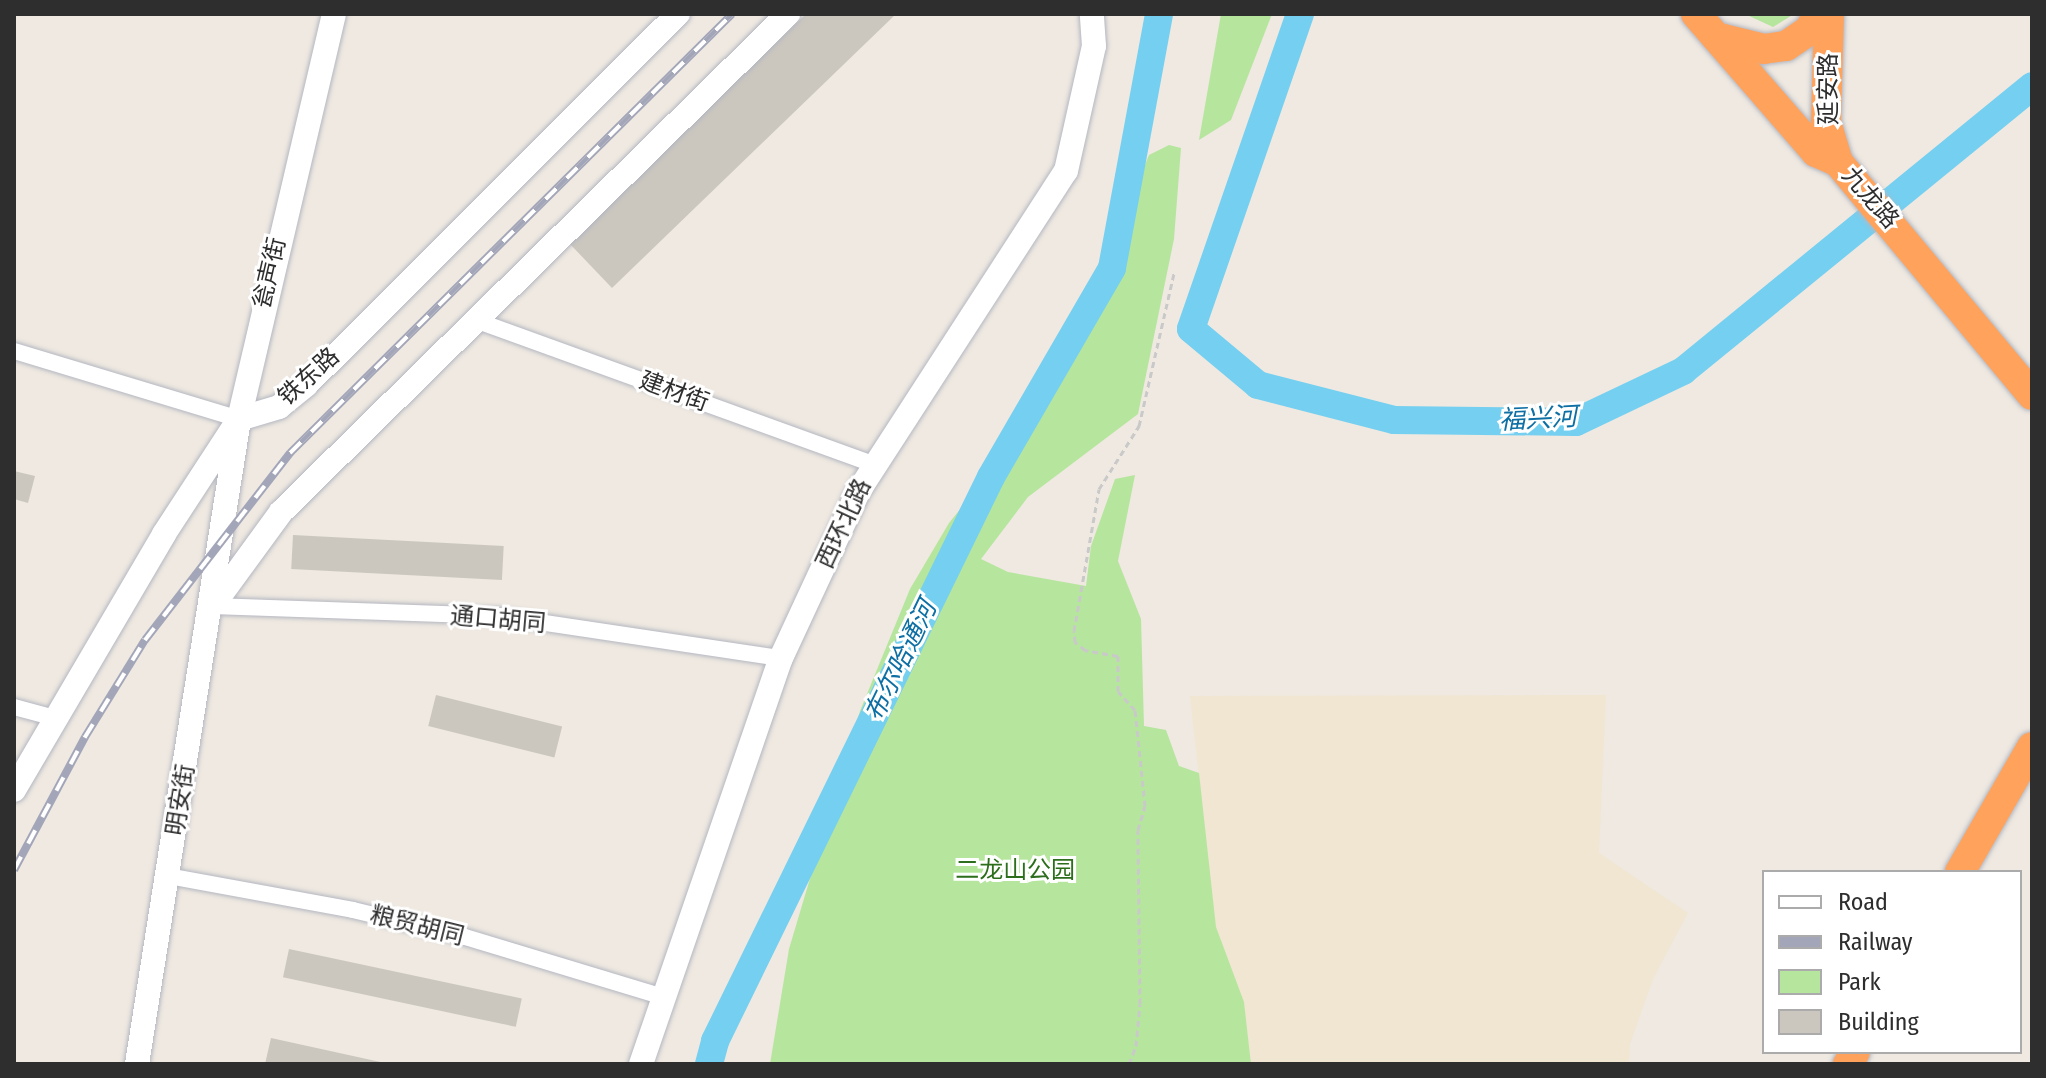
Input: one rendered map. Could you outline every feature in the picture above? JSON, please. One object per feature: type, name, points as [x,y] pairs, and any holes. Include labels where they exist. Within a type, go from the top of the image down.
[{"type":"highway","name":"九龙路","points":[[1696,14],[1816,152],[1838,162],[1906,239],[2032,395]]},
{"type":"highway","points":[[1716,37],[1777,49],[1802,37],[1817,14]]},
{"type":"highway","name":"延安路","points":[[1829,14],[1826,122],[1838,162]]},
{"type":"highway","points":[[1961,870],[2032,747]]},
{"type":"street","name":"瓮声街","points":[[222,535],[239,419],[266,287],[334,14]]},
{"type":"street","name":"铁东路","points":[[239,419],[279,407],[306,385],[678,14]]},
{"type":"street","points":[[213,606],[281,512],[788,14]]},
{"type":"street","name":"西环北路","points":[[641,1064],[661,996],[781,658],[873,464],[1066,171],[1094,46],[1092,14]]},
{"type":"street","name":"建材街","points":[[475,320],[873,464]]},
{"type":"street","points":[[14,351],[239,419],[14,790]]},
{"type":"street","name":"明安街","points":[[137,1064],[222,535]]},
{"type":"street","name":"通口胡同","points":[[213,606],[499,616],[781,658]]},
{"type":"street","points":[[14,707],[55,718]]},
{"type":"street","name":"粮贸胡同","points":[[168,876],[353,910],[465,937],[661,996]]},
{"type":"path","points":[[1129,1064],[1136,1046],[1140,1004],[1138,830],[1145,806],[1135,710],[1118,691],[1118,656],[1085,650],[1075,642],[1074,631],[1099,489],[1139,426],[1174,273]]},
{"type":"shaded area","points":[[1606,695],[1599,853],[1688,913],[1653,979],[1630,1044],[1629,1064],[1251,1064],[1244,1002],[1216,928],[1190,696]]},
{"type":"green space","points":[[1221,14],[1272,14],[1231,120],[1199,140]]},
{"type":"green space","points":[[1745,14],[1794,14],[1773,27]]},
{"type":"green space","name":"二龙山公园","points":[[1169,145],[1181,148],[1174,239],[1138,414],[1028,497],[981,559],[1008,572],[1086,586],[1091,546],[1115,479],[1135,475],[1118,561],[1141,619],[1144,726],[1166,730],[1179,766],[1199,773],[1216,927],[1244,1002],[1251,1064],[770,1064],[789,949],[860,711],[910,589],[949,523],[1050,398],[1149,155]]},
{"type":"building","points":[[806,14],[896,14],[612,288],[569,243]]},
{"type":"building","points":[[14,471],[35,476],[28,503],[14,499]]},
{"type":"building","points":[[293,535],[504,546],[502,580],[291,569]]},
{"type":"building","points":[[436,695],[562,726],[554,757],[428,726]]},
{"type":"building","points":[[289,949],[522,998],[516,1027],[283,977]]},
{"type":"building","points":[[271,1038],[385,1063],[385,1064],[265,1064]]},
{"type":"waterway","name":"布尔哈通河","points":[[709,1064],[715,1041],[991,477],[1112,268],[1159,14]]},
{"type":"waterway","name":"福兴河","points":[[1300,14],[1191,329],[1258,385],[1394,420],[1576,422],[1683,371],[2032,86]]},
{"type":"railway","points":[[14,870],[85,737],[145,640],[290,453],[732,14]]}]
